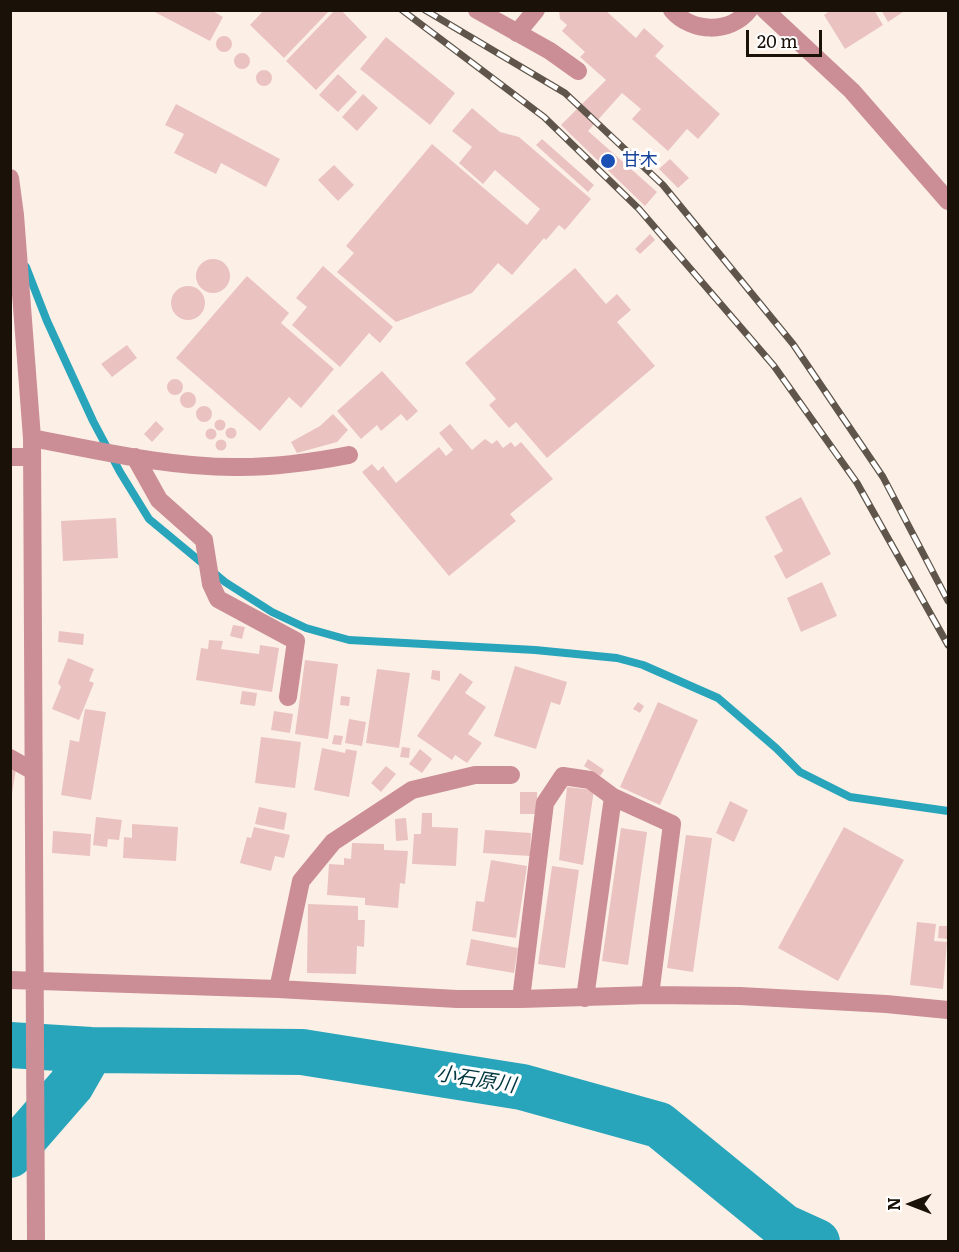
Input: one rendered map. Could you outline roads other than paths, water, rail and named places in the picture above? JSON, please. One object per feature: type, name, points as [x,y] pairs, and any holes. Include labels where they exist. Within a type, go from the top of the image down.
[{"type":"street","points":[[477,10],[550,51],[578,71]]},
{"type":"street","points":[[517,33],[536,10]]},
{"type":"street","points":[[672,10],[677,17],[693,26],[711,28],[729,25],[745,16],[750,10]]},
{"type":"street","points":[[765,10],[852,91],[948,201]]},
{"type":"street","points":[[10,178],[15,215],[32,438],[36,1242]]},
{"type":"street","points":[[32,438],[135,457],[204,466],[296,465],[349,455]]},
{"type":"street","points":[[10,457],[32,457]]},
{"type":"street","points":[[135,457],[159,500],[204,540],[211,584],[218,599],[296,641],[288,697]]},
{"type":"street","points":[[10,758],[33,771]]},
{"type":"street","points":[[278,989],[301,881],[333,842],[412,790],[475,775],[511,775]]},
{"type":"street","points":[[521,999],[545,803],[563,776],[590,780],[613,797],[672,824],[650,995]]},
{"type":"street","points":[[585,998],[613,797]]},
{"type":"street","points":[[10,980],[278,989],[457,999],[650,995],[740,996],[886,1004],[948,1010]]},
{"type":"waterway","points":[[26,267],[47,321],[93,421],[120,472],[149,519],[225,582],[272,612],[306,628],[349,640],[535,650],[617,658],[643,665],[718,698],[800,772],[850,797],[948,811]]},
{"type":"waterway","name":"小石原川","points":[[10,1045],[91,1050],[302,1052],[522,1087],[659,1125],[784,1227],[817,1242]]},
{"type":"waterway","name":"小石原川","points":[[10,1155],[71,1085],[91,1050]]},
{"type":"railway","points":[[402,10],[544,117],[639,209],[774,366],[857,483],[948,645]]},
{"type":"railway","points":[[425,10],[565,93],[663,185],[793,344],[883,477],[948,601]]},
{"type":"place","name":"甘木","points":[[608,161]]}]
